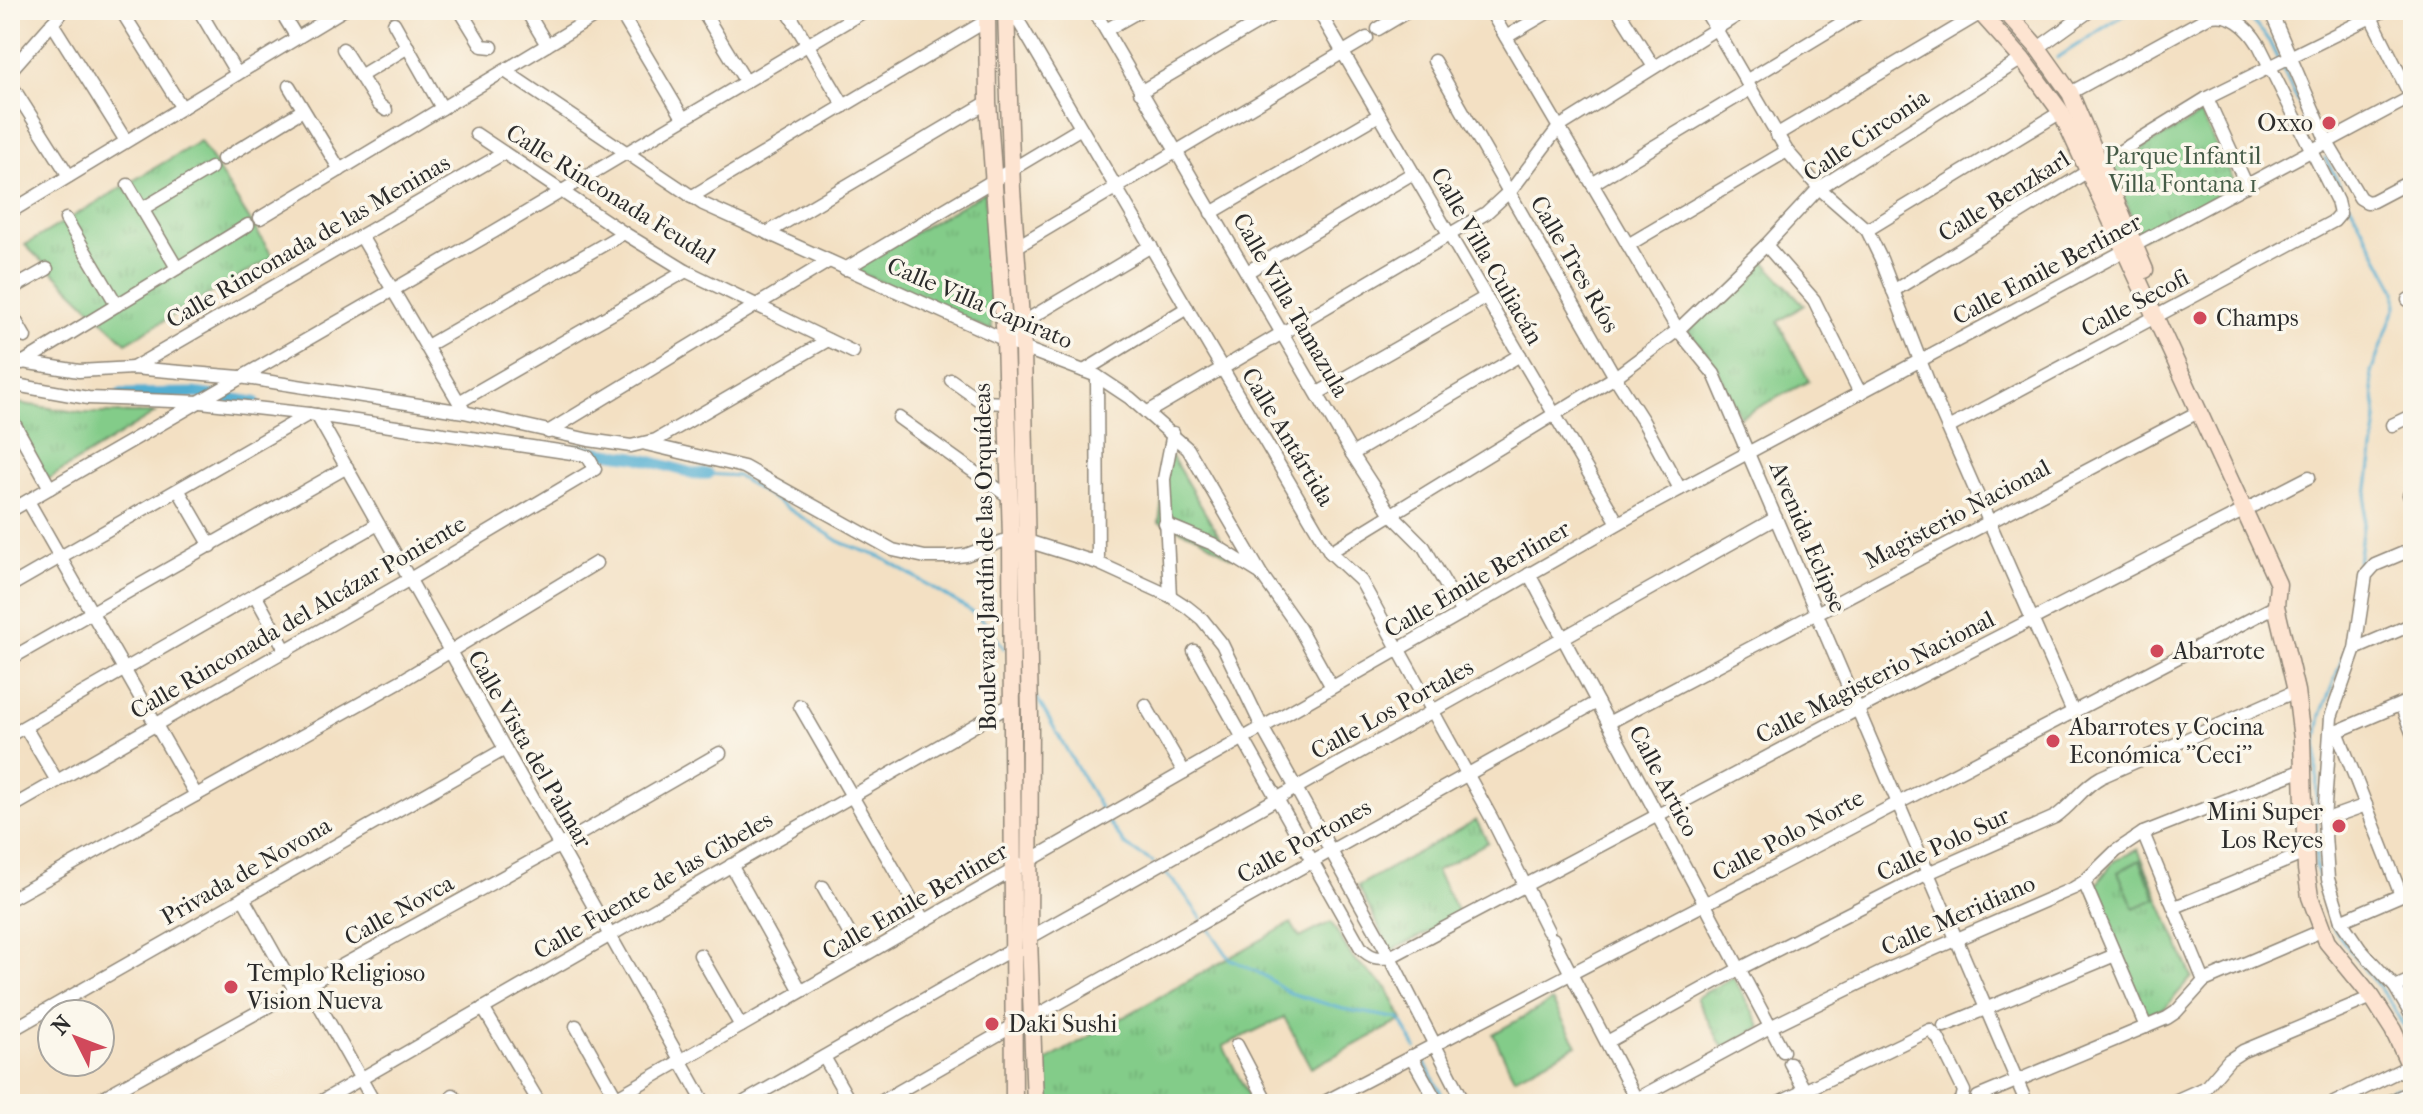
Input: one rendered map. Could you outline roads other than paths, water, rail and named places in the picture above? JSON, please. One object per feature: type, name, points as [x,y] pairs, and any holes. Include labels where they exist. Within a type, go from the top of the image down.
[{"type":"street","points":[[10,71],[64,10]]},
{"type":"street","points":[[121,10],[182,108]]},
{"type":"street","points":[[199,10],[237,74]]},
{"type":"street","points":[[280,10],[297,38]]},
{"type":"street","points":[[10,211],[343,10]]},
{"type":"street","points":[[526,10],[547,45]]},
{"type":"street","points":[[260,218],[605,10]]},
{"type":"street","points":[[619,10],[683,118]]},
{"type":"street","points":[[702,10],[746,82]]},
{"type":"street","points":[[787,10],[844,106]]},
{"type":"street","points":[[10,511],[495,231],[866,10]]},
{"type":"street","name":"Calle Antártida","points":[[1009,10],[1330,552],[1361,581],[1468,776],[1607,1042],[1634,1102]]},
{"type":"street","name":"Boulevard Jardín de las Orquídeas","points":[[1009,10],[1016,247],[1023,348],[1019,539],[1010,613],[1014,1104]]},
{"type":"street","name":"Calle Villa Tamazula","points":[[1094,10],[1352,454],[1391,514],[1424,547],[1462,613]]},
{"type":"street","points":[[1106,30],[1141,10]]},
{"type":"street","points":[[1140,92],[1280,10]]},
{"type":"street","name":"Calle Villa Culiacán","points":[[1318,10],[1618,523]]},
{"type":"street","points":[[1506,37],[1552,10]]},
{"type":"street","points":[[1618,10],[1654,67]]},
{"type":"street","points":[[1705,10],[1787,151],[1819,188],[1867,230],[1933,394],[2073,712]]},
{"type":"street","points":[[1148,412],[1486,213],[1508,193],[1559,127],[1746,10]]},
{"type":"street","points":[[1592,184],[1863,10]]},
{"type":"street","points":[[2004,10],[2038,48],[2070,93],[2094,166],[2165,335],[2278,584],[2276,606],[2296,691],[2305,769],[2305,853],[2310,897],[2321,931],[2372,997],[2412,1068],[2332,1104]]},
{"type":"street","points":[[2038,48],[2091,10]]},
{"type":"street","points":[[2270,10],[2276,64],[2319,148]]},
{"type":"street","name":"Calle Benzkarl","points":[[1893,291],[2207,98],[2385,10]]},
{"type":"street","points":[[1016,247],[1343,53],[1405,11]]},
{"type":"street","points":[[466,12],[482,46],[492,47]]},
{"type":"street","points":[[1776,135],[1979,12],[2040,82],[2094,166]]},
{"type":"street","points":[[2070,93],[2219,13],[2230,16],[2253,34],[2276,64],[2319,148],[2360,198],[2367,202],[2413,180]]},
{"type":"street","points":[[691,197],[987,16]]},
{"type":"street","name":"Boulevard Jardín de las Orquídeas","points":[[987,16],[988,102],[1005,340],[1009,497],[1019,539],[1030,664],[1028,861],[1035,1104]]},
{"type":"street","name":"Avenida Eclipse","points":[[1494,17],[1678,330],[1714,374],[2027,1104]]},
{"type":"street","points":[[2371,17],[2411,92]]},
{"type":"street","points":[[52,23],[126,141]]},
{"type":"street","points":[[394,23],[442,108]]},
{"type":"street","points":[[360,76],[408,47]]},
{"type":"street","points":[[343,49],[378,104],[386,110]]},
{"type":"street","name":"Calle Circonia","points":[[1330,552],[1615,377],[1678,330],[1766,245],[1819,188],[2022,59]]},
{"type":"street","name":"Calle Tres Ríos","points":[[1434,61],[1680,489]]},
{"type":"street","points":[[2040,82],[2055,70]]},
{"type":"street","name":"Calle Villa Capirato","points":[[505,71],[691,197],[1023,348],[1091,374],[1148,412],[1188,449],[1332,687]]},
{"type":"street","points":[[10,83],[69,176]]},
{"type":"street","points":[[289,86],[340,170]]},
{"type":"street","name":"Calle Emile Berliner","points":[[610,1101],[1618,523],[2319,148],[2383,112],[2411,92]]},
{"type":"street","points":[[2207,98],[2247,186]]},
{"type":"street","points":[[767,233],[988,102]]},
{"type":"street","points":[[223,159],[303,110]]},
{"type":"street","points":[[1867,230],[2061,112]]},
{"type":"street","points":[[1211,213],[1379,115]]},
{"type":"street","points":[[845,269],[1081,128]]},
{"type":"street","name":"Calle Rinconada Feudal","points":[[476,134],[686,271],[853,352]]},
{"type":"street","name":"Calle Secofi","points":[[1948,428],[2334,221],[2340,214],[2319,148]]},
{"type":"street","points":[[1628,245],[1787,151]]},
{"type":"street","name":"Calle Rinconada de las Meninas","points":[[133,368],[504,153]]},
{"type":"street","points":[[142,209],[211,168]]},
{"type":"street","points":[[1247,272],[1413,173]]},
{"type":"street","points":[[128,185],[177,268]]},
{"type":"street","points":[[66,219],[117,305]]},
{"type":"street","points":[[16,361],[117,305],[248,225]]},
{"type":"street","points":[[427,346],[624,233]]},
{"type":"street","points":[[361,236],[461,407]]},
{"type":"street","points":[[1766,245],[1814,300],[1860,393]]},
{"type":"street","points":[[1022,323],[1151,246]]},
{"type":"street","points":[[548,432],[829,261]]},
{"type":"street","points":[[10,290],[47,269]]},
{"type":"street","points":[[461,407],[686,271]]},
{"type":"street","points":[[1318,393],[1486,297]]},
{"type":"street","points":[[1098,563],[1091,374],[1187,308]]},
{"type":"street","points":[[10,311],[25,337]]},
{"type":"street","points":[[646,444],[828,340]]},
{"type":"street","points":[[1352,454],[1520,355]]},
{"type":"street","points":[[16,361],[79,371],[133,368],[240,377],[461,407],[548,432],[631,446],[646,444],[744,467],[886,547],[904,553],[925,557],[966,555],[1019,539],[1098,563],[1170,596],[1202,619],[1222,644],[1262,727],[1390,957],[1465,1104]]},
{"type":"street","points":[[951,380],[982,402],[1006,403]]},
{"type":"street","points":[[10,384],[88,398],[203,400],[313,415]]},
{"type":"street","name":"Magisterio Nacional","points":[[1608,723],[2200,411]]},
{"type":"street","points":[[10,586],[313,415]]},
{"type":"street","name":"Calle Rinconada del Alcázar Poniente","points":[[10,808],[592,473],[594,464],[588,457],[313,415]]},
{"type":"street","name":"Calle Vista del Palmar","points":[[313,415],[347,467],[705,1104]]},
{"type":"street","points":[[2392,425],[2413,415]]},
{"type":"street","points":[[10,416],[50,488]]},
{"type":"street","points":[[899,418],[1009,497]]},
{"type":"street","points":[[1170,596],[1164,479],[1173,433]]},
{"type":"street","points":[[10,659],[347,467]]},
{"type":"street","name":"Calle Magisterio Nacional","points":[[1525,885],[2309,477]]},
{"type":"street","points":[[179,491],[211,546]]},
{"type":"street","points":[[28,501],[196,795]]},
{"type":"street","name":"Calle Los Portales","points":[[1029,938],[1776,518]]},
{"type":"street","points":[[10,735],[378,524]]},
{"type":"street","points":[[1165,524],[1213,544],[1261,574]]},
{"type":"street","points":[[2413,549],[2375,565],[2366,575],[2355,649],[2331,717],[2324,820],[2328,879],[2341,921],[2360,949],[2395,987],[2413,1018]]},
{"type":"street","points":[[10,899],[406,678],[596,563]]},
{"type":"street","name":"Calle Artico","points":[[1529,574],[1812,1104]]},
{"type":"street","points":[[255,595],[286,651]]},
{"type":"street","name":"Calle Polo Norte","points":[[1321,1104],[2276,606]]},
{"type":"street","points":[[2355,649],[2413,624]]},
{"type":"street","points":[[1194,651],[1368,956],[1377,959],[1390,957],[1525,885]]},
{"type":"street","name":"Calle Polo Sur","points":[[1607,1042],[1739,969],[1928,873],[2055,817],[2088,784],[2101,777],[2296,691]]},
{"type":"street","name":"Calle Portones","points":[[1032,1018],[1597,702]]},
{"type":"street","points":[[2332,733],[2407,702],[2413,735]]},
{"type":"street","name":"Calle Fuente de las Cibeles","points":[[317,1104],[1012,704]]},
{"type":"street","points":[[1145,705],[1184,772]]},
{"type":"street","points":[[800,706],[924,921]]},
{"type":"street","points":[[25,727],[57,781]]},
{"type":"street","points":[[2332,733],[2407,893],[2341,921]]},
{"type":"street","name":"Privada de Novona","points":[[10,1031],[505,749]]},
{"type":"street","name":"Calle Novca","points":[[91,1104],[559,846],[720,753]]},
{"type":"street","name":"Calle Meridiano","points":[[1634,1102],[1770,1027],[1893,967],[2084,882],[2116,851],[2143,833],[2305,769]]},
{"type":"street","points":[[2324,820],[2366,805]]},
{"type":"street","points":[[2143,833],[2204,981]]},
{"type":"street","points":[[2175,907],[2305,853]]},
{"type":"street","points":[[731,865],[801,991]]},
{"type":"street","points":[[2084,882],[2146,1027]]},
{"type":"street","points":[[823,887],[862,956]]},
{"type":"street","points":[[243,898],[375,1104]]},
{"type":"street","points":[[1978,1097],[2146,1027],[2176,1012],[2204,981],[2321,931]]},
{"type":"street","points":[[741,1104],[1014,948]]},
{"type":"street","points":[[700,955],[741,1026]]},
{"type":"street","points":[[1944,1026],[2115,955]]},
{"type":"street","points":[[2395,987],[2413,979]]},
{"type":"street","points":[[2168,1104],[2206,1087],[2229,1060],[2243,1051],[2372,997]]},
{"type":"street","points":[[483,1008],[540,1104]]},
{"type":"street","points":[[576,1026],[610,1101]]},
{"type":"street","points":[[877,1104],[1013,1026]]},
{"type":"street","points":[[1777,1104],[1930,1030],[1936,1034],[1964,1091],[1962,1100],[1957,1104]]},
{"type":"street","points":[[1237,1045],[1268,1104]]},
{"type":"street","points":[[1411,1056],[1438,1104]]},
{"type":"street","points":[[824,1057],[851,1104]]},
{"type":"street","points":[[2384,1104],[2413,1091]]},
{"type":"waterway","points":[[2057,58],[2131,10]]},
{"type":"waterway","points":[[2241,10],[2267,37],[2278,60]]},
{"type":"waterway","points":[[2282,67],[2316,140]]},
{"type":"waterway","points":[[2325,158],[2396,290],[2396,306],[2371,373],[2377,420],[2347,646],[2321,715],[2317,740],[2316,867],[2334,929],[2393,1006],[2413,1046]]},
{"type":"waterway","points":[[121,394],[194,393],[255,402]]},
{"type":"waterway","points":[[577,449],[635,457],[695,474],[708,474]]},
{"type":"waterway","points":[[708,474],[737,476],[842,543],[881,557],[968,609],[985,623],[1004,648]]},
{"type":"waterway","points":[[1037,698],[1103,813]]},
{"type":"waterway","points":[[1107,820],[1126,846],[1153,862]]},
{"type":"waterway","points":[[1162,869],[1202,919]]},
{"type":"waterway","points":[[1207,926],[1230,959],[1290,993],[1343,1009],[1400,1019],[1416,1048]]},
{"type":"waterway","points":[[1420,1054],[1447,1104]]},
{"type":"waterway","points":[[2362,1104],[2397,1087]]},
{"type":"waterway","points":[[1611,1104],[1623,1098]]},
{"type":"place","name":"Oxxo","points":[[2329,123]]},
{"type":"place","name":"Champs","points":[[2200,318]]},
{"type":"place","name":"Abarrote","points":[[2157,651]]},
{"type":"place","name":"Abarrotes y Cocina Económica ''Ceci''","points":[[2053,741]]},
{"type":"place","name":"Mini Super Los Reyes","points":[[2339,826]]},
{"type":"place","name":"Templo Religioso Vision Nueva","points":[[231,987]]},
{"type":"place","name":"Daki Sushi","points":[[992,1024]]},
{"type":"park label","name":"Parque Infantil Villa Fontana 1","points":[[2183,170]]}]
